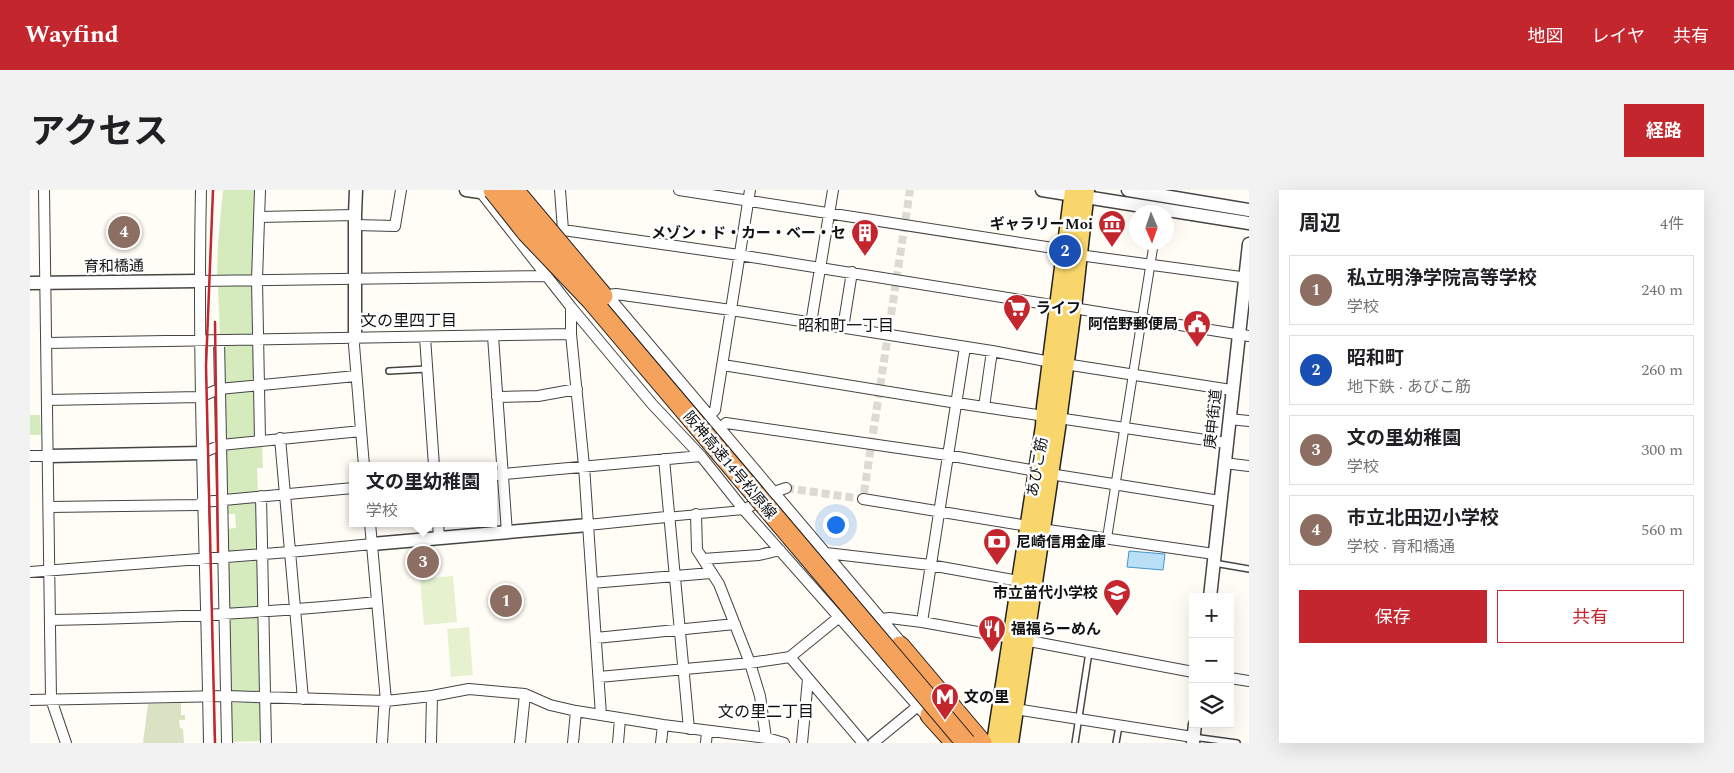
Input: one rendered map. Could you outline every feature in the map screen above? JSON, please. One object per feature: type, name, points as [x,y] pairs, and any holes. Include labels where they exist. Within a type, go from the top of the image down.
[{"type":"highway","name":"阪神高速14号松原線","points":[[514,190],[982,743]]},
{"type":"highway","name":"阪神高速14号松原線","points":[[484,191],[591,300],[966,743]]},
{"type":"highway","points":[[527,233],[554,272],[588,315],[813,581],[924,710],[956,743]]},
{"type":"main road","name":"あびこ筋","points":[[995,743],[1018,639],[1051,417],[1080,193]]},
{"type":"main road","name":"あびこ筋","points":[[1010,743],[1015,709],[1019,581],[1034,527]]},
{"type":"street","points":[[44,190],[51,700],[66,743]]},
{"type":"street","points":[[201,190],[199,281],[200,397],[209,743]]},
{"type":"street","points":[[260,190],[257,280],[260,440]]},
{"type":"street","points":[[356,190],[354,345],[364,462]]},
{"type":"street","points":[[259,216],[355,220],[395,226],[401,190]]},
{"type":"street","points":[[466,190],[484,191],[571,307],[652,404],[701,456],[744,510],[838,618],[924,710],[949,743]]},
{"type":"street","points":[[522,190],[560,233],[564,245],[989,743]]},
{"type":"street","points":[[550,279],[560,233],[560,190]]},
{"type":"street","points":[[679,190],[749,195],[829,212],[1073,253],[1247,278]]},
{"type":"street","points":[[811,323],[833,190]]},
{"type":"street","points":[[1042,190],[1080,193],[1136,205]]},
{"type":"street","points":[[1128,190],[1162,193],[1249,210]]},
{"type":"street","points":[[710,415],[715,410],[723,365],[749,195]]},
{"type":"street","points":[[1174,212],[1249,223]]},
{"type":"street","points":[[560,233],[820,267],[1244,335]]},
{"type":"street","name":"庚申街道","points":[[1210,593],[1232,390],[1244,335],[1249,244]]},
{"type":"street","points":[[550,279],[564,245]]},
{"type":"street","points":[[1107,538],[1153,250]]},
{"type":"street","points":[[843,328],[852,272]]},
{"type":"street","points":[[199,281],[355,278],[550,279]]},
{"type":"street","name":"育和橋通","points":[[30,283],[199,281]]},
{"type":"street","points":[[608,295],[616,294],[731,310],[1232,390]]},
{"type":"street","points":[[571,307],[571,334],[584,466],[601,715]]},
{"type":"street","points":[[46,343],[571,334]]},
{"type":"street","points":[[493,336],[497,397],[498,475],[507,533]]},
{"type":"street","points":[[425,337],[434,462]]},
{"type":"street","points":[[219,340],[227,743]]},
{"type":"street","points":[[922,622],[965,347]]},
{"type":"street","points":[[984,407],[992,351]]},
{"type":"street","points":[[723,365],[956,403],[1226,443]]},
{"type":"street","points":[[47,400],[200,397],[219,389],[356,376]]},
{"type":"street","points":[[497,397],[538,396],[577,389]]},
{"type":"street","points":[[1229,419],[1249,421]]},
{"type":"street","points":[[720,428],[726,423],[948,455],[1043,473],[1220,501]]},
{"type":"street","points":[[30,456],[202,453],[221,445],[361,431]]},
{"type":"street","points":[[280,438],[303,698]]},
{"type":"street","points":[[498,475],[701,456]]},
{"type":"street","points":[[664,459],[689,728]]},
{"type":"street","points":[[1224,463],[1249,466]]},
{"type":"street","points":[[49,507],[197,504],[349,488]]},
{"type":"street","points":[[30,572],[290,552],[744,510],[774,492],[786,488]]},
{"type":"street","points":[[261,496],[266,743]]},
{"type":"street","points":[[862,499],[1107,538],[1214,559]]},
{"type":"street","points":[[696,514],[698,550],[711,573],[720,584],[750,663],[760,696],[768,740]]},
{"type":"street","points":[[370,527],[386,700],[382,743]]},
{"type":"street","points":[[438,527],[439,538]]},
{"type":"street","points":[[703,559],[759,555],[780,550]]},
{"type":"street","points":[[826,553],[930,565],[1019,581]]},
{"type":"street","points":[[592,583],[711,573]]},
{"type":"street","points":[[51,620],[206,615],[295,610],[377,602]]},
{"type":"street","points":[[599,677],[750,663],[790,657],[838,618]]},
{"type":"street","points":[[882,619],[890,618],[922,622],[1090,651],[1189,671]]},
{"type":"street","points":[[596,638],[735,624]]},
{"type":"street","points":[[790,657],[863,743]]},
{"type":"street","points":[[802,743],[808,679]]},
{"type":"street","points":[[1234,679],[1249,681]]},
{"type":"street","points":[[30,700],[226,696],[386,700],[432,696],[469,689],[525,694],[550,705],[576,711],[784,743]]},
{"type":"street","points":[[520,743],[525,694]]},
{"type":"street","points":[[431,743],[432,696]]},
{"type":"street","points":[[1015,709],[1194,735]]},
{"type":"street","points":[[873,743],[924,710]]},
{"type":"street","points":[[573,743],[576,711]]},
{"type":"street","points":[[618,743],[620,719]]},
{"type":"street","points":[[661,743],[663,725]]},
{"type":"street","points":[[706,743],[707,731]]},
{"type":"lane","points":[[389,371],[427,369]]},
{"type":"lane","points":[[1214,559],[1249,568]]},
{"type":"lane","points":[[1075,743],[1090,651]]},
{"type":"lane","points":[[1116,743],[1119,725]]},
{"type":"lane","points":[[1194,735],[1237,743]]},
{"type":"green space","points":[[223,190],[256,190],[253,277],[217,276]]},
{"type":"green space","points":[[253,285],[253,337],[220,337],[218,287]]},
{"type":"green space","points":[[254,345],[254,383],[223,384],[224,346]]},
{"type":"green space","points":[[254,390],[255,438],[224,441],[223,392]]},
{"type":"green space","points":[[30,415],[40,415],[41,435],[30,435]]},
{"type":"green space","points":[[262,444],[263,468],[257,468],[258,494],[226,497],[223,450]]},
{"type":"green space","points":[[257,500],[258,551],[226,553],[225,529],[236,528],[235,514],[225,514],[225,502]]},
{"type":"green space","points":[[257,560],[259,610],[226,613],[226,565]]},
{"type":"green space","points":[[453,576],[457,622],[424,625],[420,579]]},
{"type":"green space","points":[[258,617],[260,693],[230,693],[227,624],[231,619]]},
{"type":"green space","points":[[469,627],[473,675],[451,677],[447,629]]},
{"type":"green space","points":[[181,703],[181,715],[185,715],[185,720],[179,720],[180,728],[183,729],[184,743],[143,743],[148,704]]},
{"type":"green space","points":[[231,703],[261,703],[262,741],[231,742],[228,706]]},
{"type":"water","points":[[1129,551],[1165,554],[1163,570],[1127,567]]},
{"type":"tunnel","points":[[786,488],[863,499],[910,190]]},
{"type":"railway","points":[[213,190],[206,366],[215,743]]},
{"type":"railway","points":[[215,322],[218,552]]},
{"type":"place","name":"市立北田辺小学校","points":[[124,232]]},
{"type":"place","name":"ギャラリーMoi","points":[[1112,248]]},
{"type":"place","name":"昭和町","points":[[1065,251]]},
{"type":"place","name":"メゾン・ド・カー・ベー・セ","points":[[865,257]]},
{"type":"place","name":"ライフ","points":[[1017,332]]},
{"type":"place","name":"阿倍野郵便局","points":[[1197,348]]},
{"type":"place","name":"文の里幼稚園","points":[[423,562]]},
{"type":"place","name":"尼崎信用金庫","points":[[997,566]]},
{"type":"place","name":"私立明浄学院高等学校","points":[[506,601]]},
{"type":"place","name":"市立苗代小学校","points":[[1117,617]]},
{"type":"place","name":"福福らーめん","points":[[992,653]]},
{"type":"place","name":"文の里","points":[[945,721]]},
{"type":"district","name":"文の里四丁目","points":[[409,320]]},
{"type":"district","name":"昭和町一丁目","points":[[846,325]]},
{"type":"district","name":"文の里二丁目","points":[[766,711]]}]
